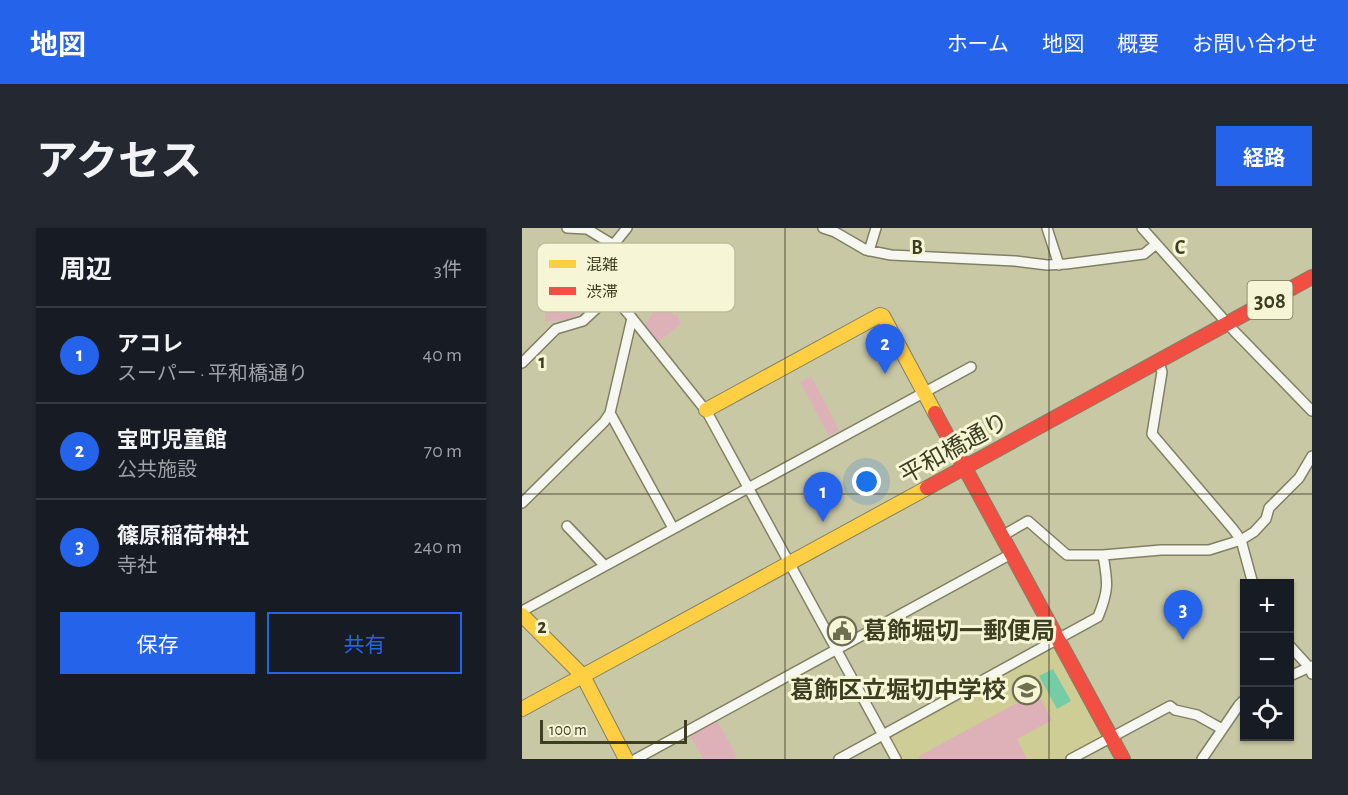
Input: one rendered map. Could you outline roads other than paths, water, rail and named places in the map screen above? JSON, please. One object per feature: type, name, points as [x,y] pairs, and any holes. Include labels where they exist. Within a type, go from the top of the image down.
[{"type":"main road","name":"平和橋通り","points":[[522,709],[1312,277]]},
{"type":"main road","points":[[706,410],[880,315],[1123,759]]},
{"type":"main road","points":[[522,613],[583,676],[626,759]]},
{"type":"street","points":[[567,228],[587,229],[610,243]]},
{"type":"street","points":[[613,243],[627,228]]},
{"type":"street","points":[[823,228],[870,251],[891,255],[1059,265],[1144,254],[1155,244]]},
{"type":"street","points":[[870,251],[876,228]]},
{"type":"street","points":[[1047,228],[1059,265]]},
{"type":"street","points":[[1142,228],[1227,324],[1312,411]]},
{"type":"street","points":[[522,363],[556,329],[583,321],[594,312]]},
{"type":"street","points":[[627,312],[706,410],[896,759]]},
{"type":"street","points":[[522,503],[604,422],[610,413],[632,318]]},
{"type":"street","points":[[1159,362],[1162,372],[1152,434],[1216,507],[1241,540],[1252,579]]},
{"type":"street","points":[[522,613],[673,528],[971,367]]},
{"type":"street","points":[[610,413],[673,528]]},
{"type":"street","points":[[1002,536],[1028,521],[1067,555],[1209,550],[1241,540],[1254,532],[1266,519],[1269,508],[1299,478],[1312,456]]},
{"type":"street","points":[[567,526],[605,566]]},
{"type":"street","points":[[636,759],[1011,554]]},
{"type":"street","points":[[839,759],[1098,617],[1107,596],[1108,585],[1104,555]]},
{"type":"street","points":[[1294,650],[1311,669],[1294,675]]},
{"type":"street","points":[[1071,759],[1170,706],[1175,710],[1197,715],[1222,729]]},
{"type":"street","points":[[1202,759],[1240,706]]},
{"type":"place","name":"宝町児童館","points":[[885,374]]},
{"type":"place","name":"アコレ","points":[[823,522]]},
{"type":"place","name":"葛飾堀切一郵便局","points":[[842,631]]},
{"type":"place","name":"篠原稲荷神社","points":[[1183,640]]},
{"type":"place","name":"葛飾区立堀切中学校","points":[[1027,690]]}]
